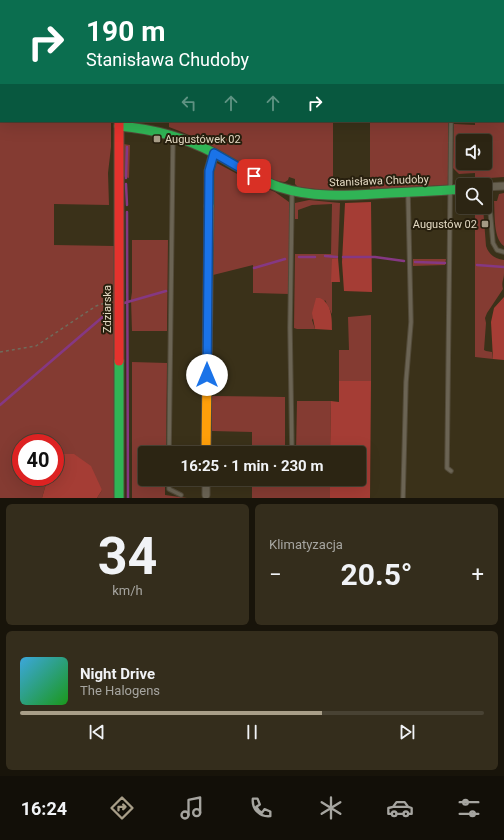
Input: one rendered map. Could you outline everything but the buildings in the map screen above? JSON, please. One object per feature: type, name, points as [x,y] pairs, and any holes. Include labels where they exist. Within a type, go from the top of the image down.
[{"type":"street","name":"Stanisława Chudoby","points":[[119,124],[173,135],[189,140],[263,180],[292,190],[332,196],[456,190]]},
{"type":"street","name":"Zdziarska","points":[[119,124],[119,498]]},
{"type":"street","points":[[206,446],[209,171],[214,153]]},
{"type":"street","points":[[492,187],[504,186]]},
{"type":"street","points":[[206,486],[206,495]]},
{"type":"lane","points":[[451,122],[447,468],[451,471]]},
{"type":"lane","points":[[170,446],[173,135]]},
{"type":"lane","points":[[292,190],[290,328],[292,446]]},
{"type":"lane","points":[[403,498],[406,382],[410,322],[408,192]]},
{"type":"lane","points":[[489,214],[493,243],[498,250],[504,252]]},
{"type":"lane","points":[[169,486],[169,489],[181,495]]},
{"type":"path","points":[[0,352],[36,346],[96,306],[105,303],[119,304]]},
{"type":"shaded area","points":[[0,122],[111,122],[111,147],[108,173],[109,205],[54,204],[54,245],[114,246],[115,498],[97,498],[102,490],[64,457],[64,434],[12,434],[12,486],[45,486],[42,498],[0,498]]},
{"type":"shaded area","points":[[169,122],[333,122],[333,191],[298,187],[295,184],[295,179],[289,177],[285,182],[267,177],[245,166],[207,143],[169,127]]},
{"type":"shaded area","points":[[370,122],[448,122],[448,185],[370,189]]},
{"type":"shaded area","points":[[475,122],[504,122],[504,177],[475,178],[475,173],[459,174],[453,168],[454,124],[475,125]]},
{"type":"shaded area","points":[[123,144],[130,145],[129,178],[122,176]]},
{"type":"shaded area","points":[[215,162],[254,183],[275,192],[289,202],[289,294],[253,293],[253,265],[213,275],[213,168]]},
{"type":"shaded area","points":[[504,193],[504,246],[500,243],[496,232],[494,201],[497,201],[499,194]]},
{"type":"shaded area","points":[[309,200],[340,203],[338,258],[332,260],[332,314],[325,300],[312,320],[315,329],[297,329],[294,328],[295,254],[331,254],[332,204],[312,205],[298,210],[298,219],[295,219],[295,203]]},
{"type":"shaded area","points":[[371,202],[372,292],[344,291],[342,262],[345,203]]},
{"type":"shaded area","points":[[475,214],[484,214],[487,249],[493,256],[504,260],[504,275],[502,285],[503,289],[485,318],[484,350],[492,352],[493,359],[475,357]]},
{"type":"shaded area","points":[[132,240],[168,240],[167,331],[132,331]]},
{"type":"shaded area","points":[[338,258],[340,282],[331,282],[332,259]]},
{"type":"shaded area","points":[[413,259],[446,259],[445,265],[413,266]]},
{"type":"shaded area","points":[[504,297],[504,360],[493,359],[491,322],[494,308]]},
{"type":"shaded area","points":[[316,298],[320,298],[324,301],[329,308],[332,330],[315,329],[312,313]]},
{"type":"shaded area","points":[[371,315],[371,381],[339,381],[339,350],[349,350],[348,317]]},
{"type":"shaded area","points":[[132,362],[167,363],[166,446],[138,446],[138,486],[165,486],[165,495],[187,498],[132,498]]},
{"type":"shaded area","points":[[339,381],[371,381],[370,498],[330,498],[330,486],[366,486],[366,446],[330,446],[331,401],[339,402]]},
{"type":"shaded area","points":[[212,396],[285,397],[285,446],[252,446],[252,432],[212,431]]},
{"type":"shaded area","points":[[297,401],[331,401],[330,446],[296,446]]},
{"type":"shaded area","points":[[64,454],[74,454],[91,466],[102,490],[97,498],[42,498],[45,486],[64,486]]},
{"type":"shaded area","points":[[252,486],[330,486],[330,498],[252,498]]},
{"type":"waterway","points":[[126,178],[127,147]]},
{"type":"waterway","points":[[126,184],[127,205]]},
{"type":"waterway","points":[[127,212],[128,498]]},
{"type":"waterway","points":[[325,256],[337,257]]},
{"type":"waterway","points":[[299,257],[315,257]]},
{"type":"waterway","points":[[343,257],[375,257],[404,261]]},
{"type":"waterway","points":[[254,268],[285,259]]},
{"type":"waterway","points":[[415,262],[445,263]]},
{"type":"waterway","points":[[477,265],[504,267]]},
{"type":"waterway","points":[[124,303],[166,291]]},
{"type":"waterway","points":[[0,405],[112,309]]},
{"type":"traffic: fast","points":[[119,126],[144,129],[191,142],[203,147],[262,180],[293,191],[320,195],[348,195],[456,189]]},
{"type":"traffic: fast","points":[[209,206],[209,171],[214,153]]},
{"type":"traffic: fast","points":[[119,361],[119,498]]},
{"type":"traffic: slow","points":[[206,446],[209,206]]},
{"type":"traffic: jam","points":[[119,122],[119,361]]},
{"type":"place","name":"Augustówek 02","points":[[157,139]]},
{"type":"place","name":"Augustów 02","points":[[485,224]]},
{"type":"route","points":[[207,375],[209,171],[214,153],[254,176]]}]
